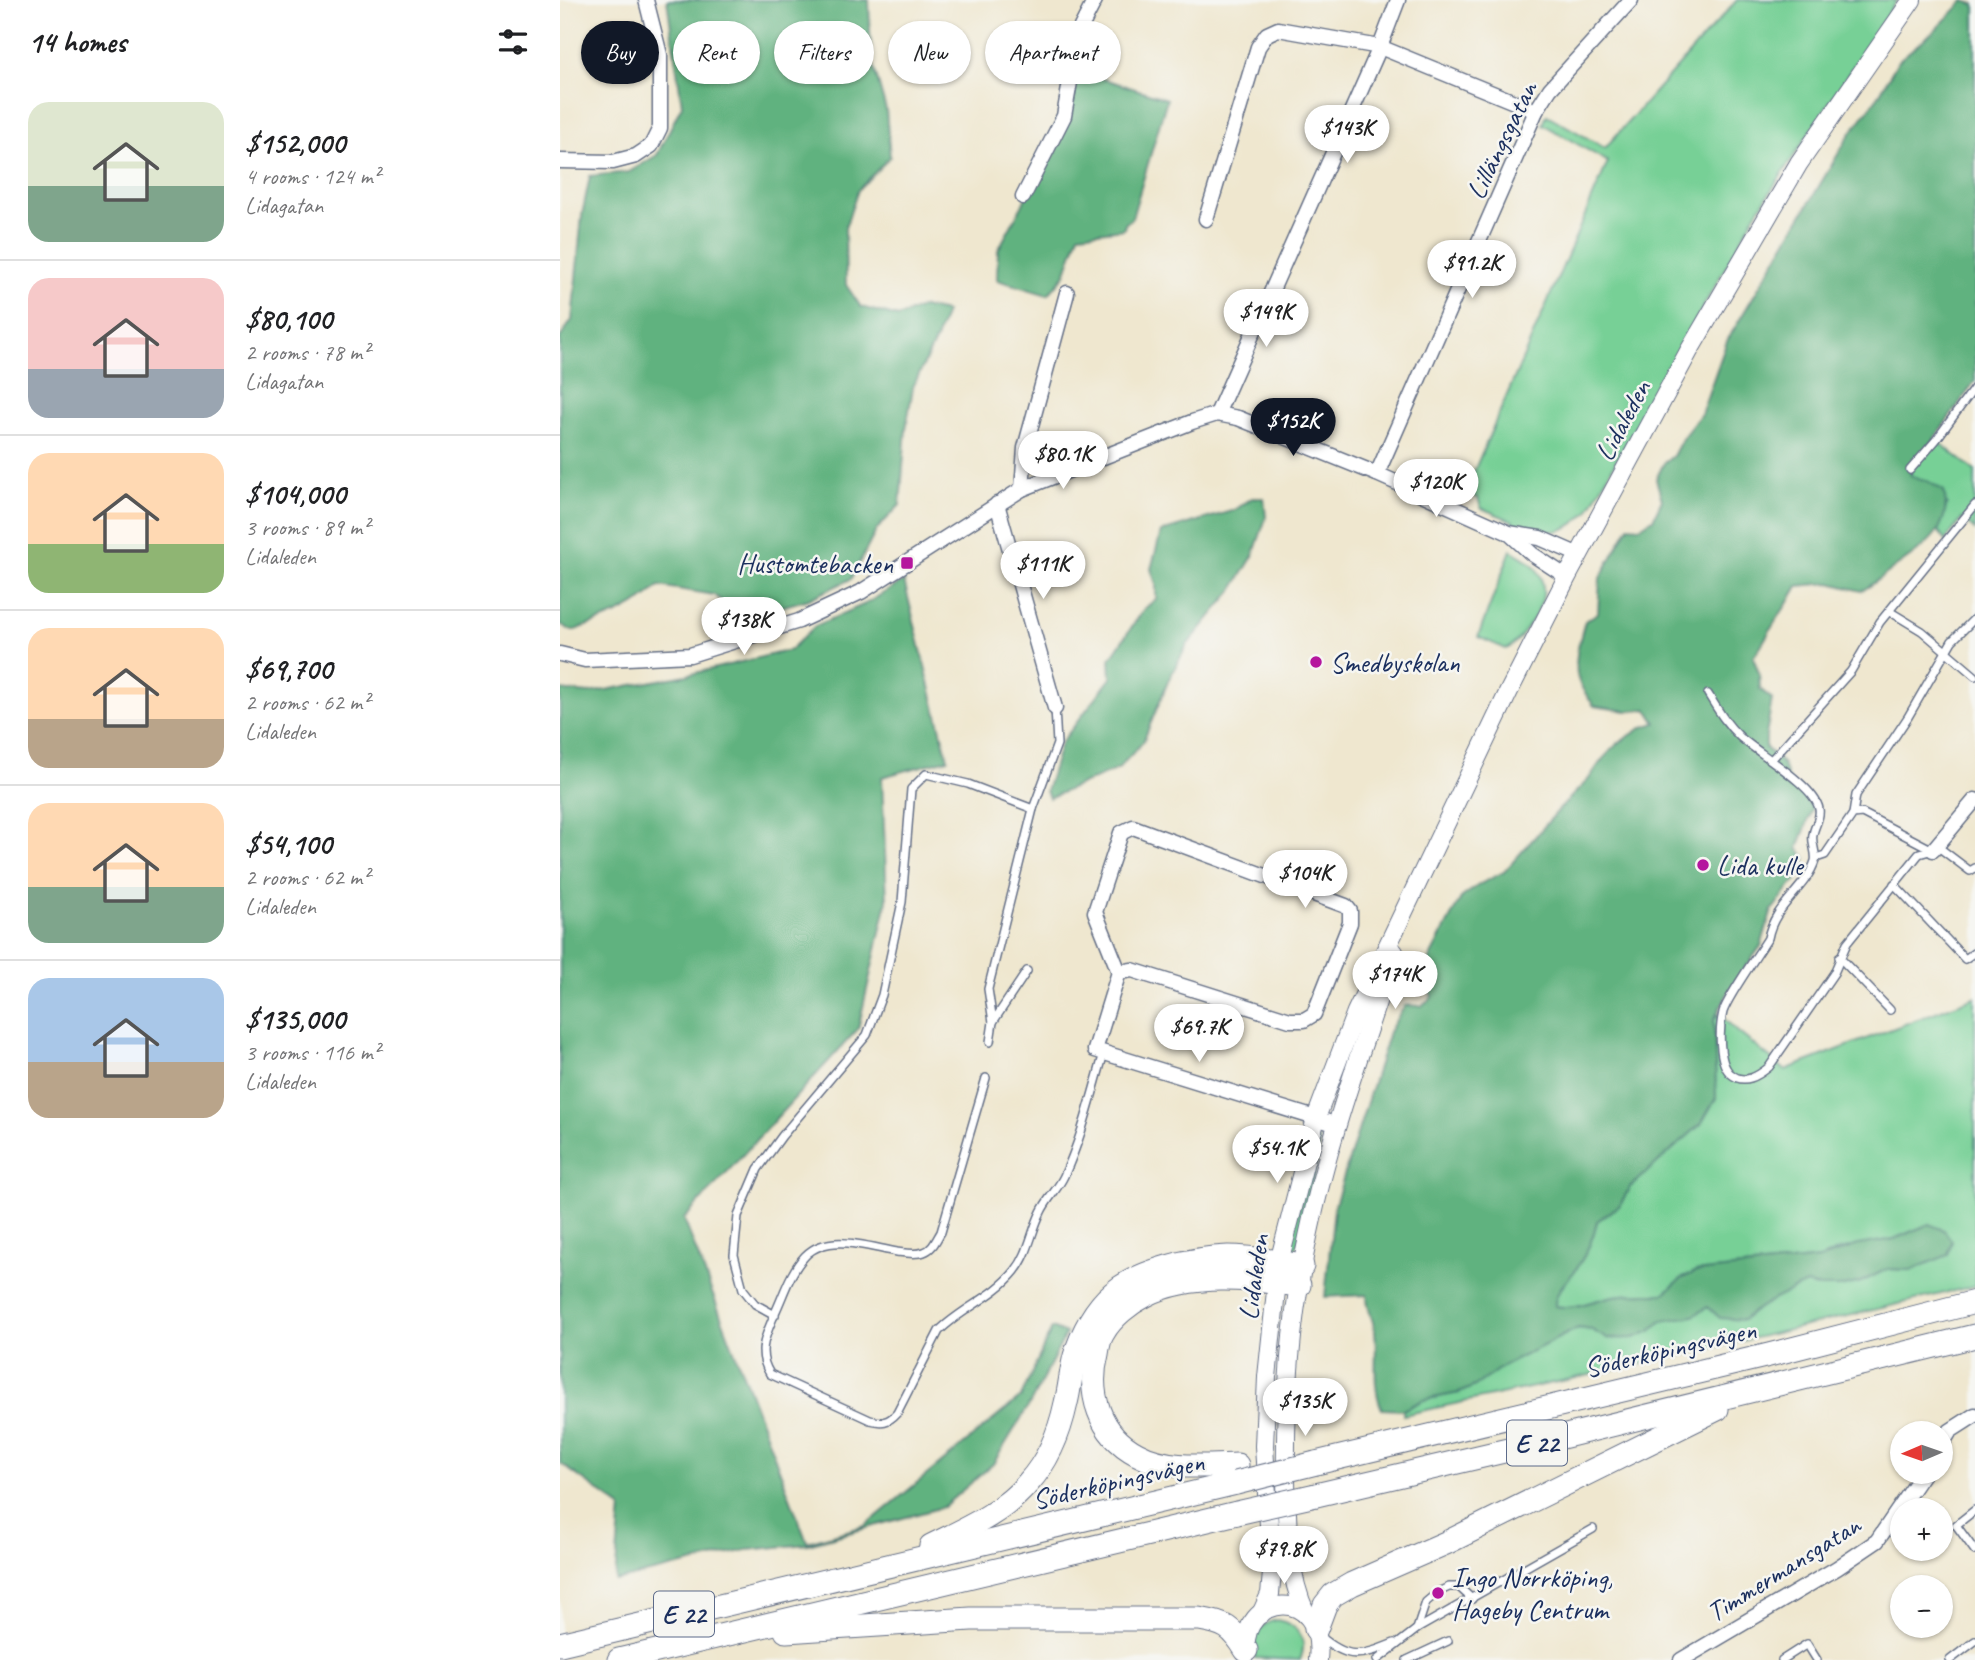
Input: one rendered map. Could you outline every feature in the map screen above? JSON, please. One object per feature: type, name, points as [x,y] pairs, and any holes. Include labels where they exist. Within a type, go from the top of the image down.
[{"type":"highway","points":[[896,1563],[992,1514],[1012,1500],[1028,1483],[1044,1462],[1059,1430],[1075,1357],[1085,1331],[1113,1293],[1135,1279],[1171,1266],[1210,1258],[1231,1257],[1277,1272],[1301,1276]]},
{"type":"highway","points":[[1236,1474],[1164,1463],[1137,1455],[1120,1443],[1106,1427],[1096,1407],[1092,1388],[1093,1367],[1101,1336],[1125,1308],[1146,1295],[1169,1287],[1277,1272]]},
{"type":"highway","name":"Söderköpingsvägen","points":[[560,1644],[896,1563],[1236,1474],[1316,1463],[1782,1352],[1975,1302]]},
{"type":"highway","name":"E 22","points":[[619,1660],[1975,1336]]},
{"type":"highway","points":[[1313,1626],[1333,1595],[1352,1584],[1448,1542],[1758,1389]]},
{"type":"highway","points":[[723,1635],[959,1619],[1199,1619],[1218,1622],[1228,1627],[1237,1635],[1247,1655]]},
{"type":"street","points":[[560,161],[613,162],[636,156],[651,146],[656,137],[660,128],[660,55],[646,0]]},
{"type":"street","points":[[1023,197],[1064,116],[1079,31],[1095,0]]},
{"type":"street","points":[[1217,414],[1380,47],[1398,0]]},
{"type":"street","name":"Lillängsgatan","points":[[1377,474],[1536,111],[1550,89],[1631,0]]},
{"type":"street","name":"Lidaleden","points":[[1247,1655],[1246,1637],[1270,1594],[1272,1573],[1264,1446],[1267,1377],[1277,1272],[1316,1118],[1356,1012],[1490,730],[1579,555],[1689,351],[1799,163],[1912,0]]},
{"type":"street","points":[[1206,219],[1258,47],[1267,34],[1278,29],[1380,47],[1536,111]]},
{"type":"street","points":[[1022,489],[1025,448],[1067,293]]},
{"type":"street","points":[[560,654],[585,660],[690,655],[799,621],[861,592],[1022,489],[1217,414],[1268,429],[1509,533],[1540,538],[1579,555]]},
{"type":"street","points":[[997,504],[1055,708]]},
{"type":"street","points":[[1509,533],[1532,554],[1567,578]]},
{"type":"street","points":[[1935,847],[1975,800]]},
{"type":"street","points":[[1119,972],[1132,970],[1290,1020],[1304,1020],[1314,1014],[1350,923],[1350,911],[1346,906],[1133,827],[1121,833],[1095,912],[1119,972],[1094,1050],[1338,1125]]},
{"type":"street","name":"Lidaleden","points":[[1313,1626],[1297,1594],[1291,1568],[1286,1477],[1290,1362],[1301,1276],[1323,1174],[1416,886]]},
{"type":"street","points":[[1953,1429],[1975,1415]]},
{"type":"street","name":"Timmermansgatan","points":[[1681,1660],[1837,1568],[1877,1541],[1916,1484]]},
{"type":"street","points":[[1261,1614],[1273,1606],[1297,1608],[1313,1626],[1318,1660]]},
{"type":"lane","points":[[1910,470],[1975,387]]},
{"type":"lane","points":[[1772,759],[1851,671],[1889,611],[1975,505]]},
{"type":"lane","points":[[1889,611],[1922,631],[1975,676]]},
{"type":"lane","points":[[1816,858],[1825,855],[1853,814],[1856,795],[1908,718],[1952,641],[1975,618]]},
{"type":"lane","points":[[1708,694],[1724,721],[1742,739],[1772,759],[1802,786],[1819,807],[1812,836],[1816,858],[1810,871],[1779,912],[1770,927],[1768,938],[1723,1011],[1722,1059],[1726,1070],[1735,1078],[1746,1080],[1769,1067],[1834,973],[1847,943],[1919,854],[1935,847]]},
{"type":"lane","points":[[990,1042],[993,1022],[988,989],[1033,809],[1056,744],[1055,708]]},
{"type":"lane","points":[[775,1315],[755,1304],[743,1289],[734,1255],[738,1216],[758,1169],[867,1035],[882,995],[902,902],[911,789],[926,774],[968,784],[1033,809]]},
{"type":"lane","points":[[1853,814],[1862,813],[1935,847],[1973,872]]},
{"type":"lane","points":[[1894,884],[1965,959],[1975,952]]},
{"type":"lane","points":[[1839,957],[1891,1010]]},
{"type":"lane","points":[[993,1022],[1027,971]]},
{"type":"lane","points":[[986,1078],[941,1232],[933,1246],[923,1253],[910,1254],[839,1242],[822,1244],[806,1255],[793,1272],[761,1346],[764,1364],[770,1374],[870,1420],[890,1422],[939,1331],[1002,1286],[1017,1269],[1028,1250],[1040,1215],[1063,1179],[1080,1138],[1104,1053]]},
{"type":"lane","points":[[1975,1510],[1956,1525],[1975,1550]]},
{"type":"lane","points":[[1377,1660],[1417,1629],[1593,1529]]},
{"type":"lane","points":[[1417,1629],[1426,1602],[1438,1591],[1459,1587],[1472,1599]]},
{"type":"lane","points":[[1313,1626],[1341,1654],[1372,1652],[1404,1638]]},
{"type":"lane","points":[[1950,1660],[1975,1640]]},
{"type":"lane","points":[[1407,1660],[1448,1641]]},
{"type":"lane","points":[[1782,1660],[1807,1644],[1817,1660]]},
{"type":"green space","points":[[667,0],[869,0],[870,21],[774,21],[774,84],[874,84],[874,68],[886,110],[890,157],[858,190],[845,228],[846,285],[861,307],[898,317],[923,307],[946,312],[913,387],[906,429],[900,505],[877,529],[851,579],[809,599],[742,618],[714,595],[659,586],[629,608],[572,631],[560,624],[560,338],[572,320],[582,215],[590,176],[629,172],[657,155],[682,105],[679,84],[760,84],[760,21],[673,21],[673,42]]},
{"type":"green space","points":[[1737,0],[1897,0],[1755,215],[1588,511],[1561,530],[1544,531],[1512,523],[1513,521],[1481,508],[1478,498],[1465,492],[1608,162],[1543,124],[1547,115],[1605,148]]},
{"type":"green space","points":[[1964,1],[1975,4],[1975,381],[1922,456],[1909,465],[1911,476],[1944,491],[1944,518],[1938,530],[1921,548],[1861,591],[1830,583],[1798,586],[1753,657],[1759,673],[1760,689],[1772,699],[1766,748],[1783,764],[1788,779],[1813,808],[1798,848],[1806,859],[1800,875],[1772,910],[1761,946],[1732,986],[1714,1019],[1716,1098],[1701,1124],[1630,1187],[1620,1205],[1597,1221],[1594,1234],[1577,1268],[1559,1290],[1555,1306],[1577,1306],[1620,1295],[1663,1294],[1681,1279],[1695,1272],[1820,1259],[1858,1245],[1894,1239],[1929,1224],[1944,1230],[1952,1241],[1948,1255],[1911,1270],[1887,1269],[1861,1282],[1840,1287],[1806,1284],[1765,1304],[1743,1320],[1720,1318],[1708,1307],[1693,1316],[1661,1321],[1651,1331],[1634,1338],[1607,1339],[1592,1330],[1578,1328],[1503,1366],[1475,1386],[1459,1393],[1423,1400],[1403,1410],[1382,1409],[1376,1381],[1375,1332],[1367,1295],[1325,1297],[1334,1208],[1389,1032],[1405,1005],[1421,1006],[1432,997],[1425,975],[1432,953],[1461,898],[1480,884],[1504,872],[1617,744],[1643,727],[1656,723],[1647,709],[1627,711],[1594,706],[1579,682],[1576,667],[1579,643],[1585,621],[1598,613],[1600,578],[1629,526],[1640,527],[1653,519],[1662,500],[1656,479],[1664,463],[1673,456],[1683,437],[1701,414],[1727,341],[1850,134],[1878,97],[1898,61]]},
{"type":"green space","points":[[1073,84],[1119,84],[1167,99],[1132,218],[1125,224],[1124,229],[1079,234],[1065,275],[1048,295],[997,280],[998,250],[1023,204]]},
{"type":"green space","points":[[1936,440],[1975,471],[1975,530],[1962,519],[1945,541],[1938,530],[1947,505],[1927,481],[1911,476],[1910,470]]},
{"type":"green space","points":[[1252,498],[1264,498],[1266,518],[1253,556],[1232,591],[1187,645],[1169,679],[1143,742],[1118,769],[1049,798],[1046,791],[1061,743],[1111,678],[1110,659],[1144,609],[1156,599],[1156,584],[1151,569],[1161,532],[1235,510]]},
{"type":"green space","points":[[1511,550],[1535,567],[1541,579],[1543,593],[1529,626],[1517,641],[1506,649],[1478,637]]},
{"type":"green space","points":[[904,581],[948,759],[882,777],[887,901],[858,1029],[684,1219],[807,1542],[865,1526],[1021,1397],[1052,1328],[1066,1334],[1031,1402],[993,1464],[943,1507],[808,1544],[747,1550],[615,1581],[621,1507],[560,1463],[560,690],[589,693],[687,675],[790,650],[815,626],[865,604]]},
{"type":"green space","points":[[1975,997],[1975,1286],[1683,1355],[1403,1415],[1403,1410],[1423,1400],[1459,1393],[1475,1386],[1503,1366],[1578,1328],[1592,1330],[1608,1339],[1651,1331],[1661,1321],[1693,1315],[1708,1307],[1743,1320],[1765,1304],[1806,1284],[1840,1287],[1861,1282],[1887,1269],[1911,1270],[1929,1224],[1894,1239],[1839,1250],[1820,1259],[1695,1272],[1681,1279],[1663,1294],[1620,1295],[1570,1307],[1555,1306],[1554,1299],[1590,1243],[1597,1221],[1620,1205],[1630,1187],[1700,1124],[1716,1098],[1714,1019],[1719,1014],[1785,1070]]},
{"type":"green space","points":[[1316,1139],[1319,1140],[1319,1153],[1298,1243],[1293,1254],[1287,1254]]},
{"type":"green space","points":[[1277,1620],[1291,1625],[1300,1634],[1303,1645],[1300,1660],[1255,1658],[1257,1633],[1265,1625]]},
{"type":"place","name":"Hustomtebacken","points":[[907,563]]},
{"type":"place","name":"Smedbyskolan","points":[[1316,662]]},
{"type":"place","name":"Lida kulle","points":[[1703,865]]},
{"type":"place","name":"Ingo Norrköping, Hageby Centrum","points":[[1438,1593]]}]
